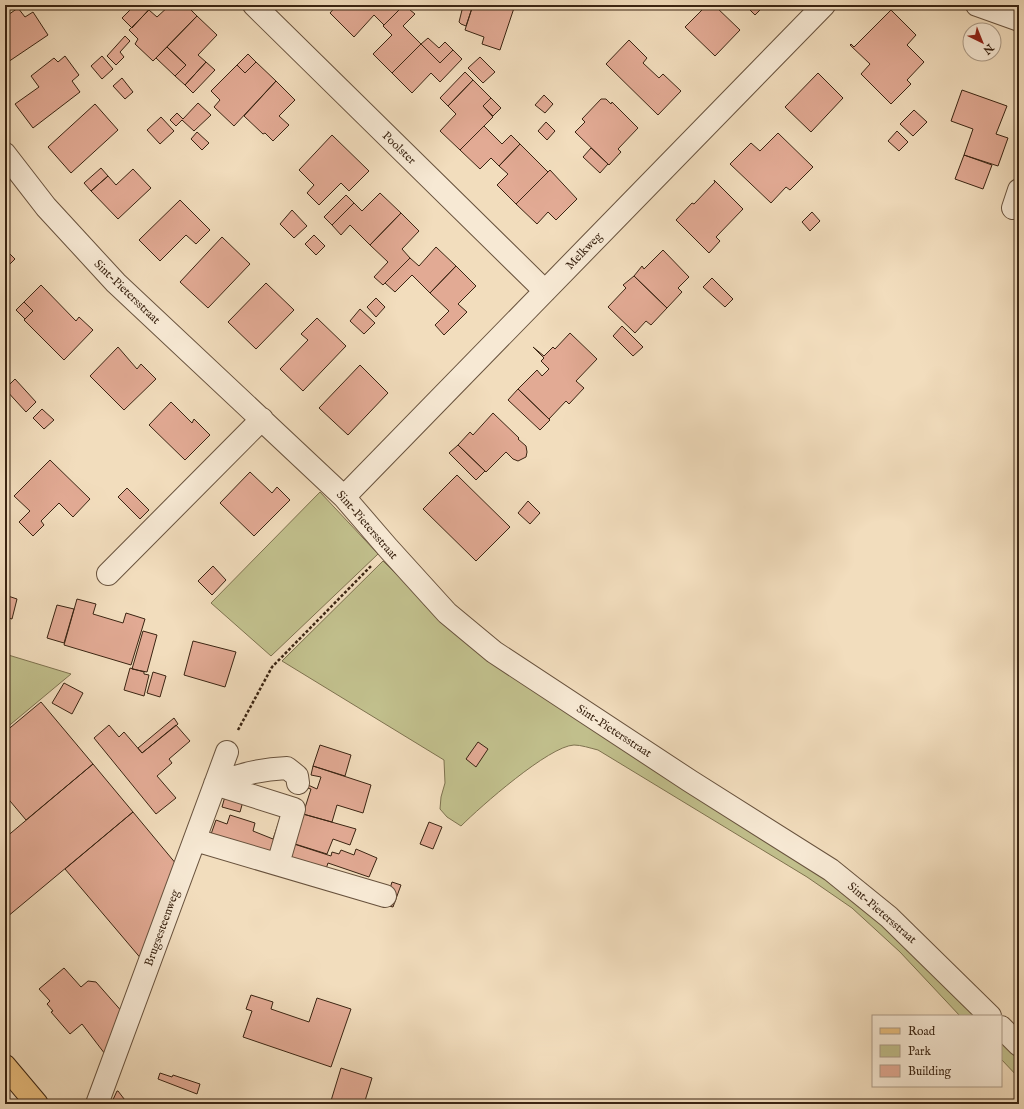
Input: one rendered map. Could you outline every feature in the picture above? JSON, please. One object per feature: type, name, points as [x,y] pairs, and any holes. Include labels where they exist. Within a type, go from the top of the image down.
[{"type":"main road","points":[[5,1066],[37,1104]]},
{"type":"street","name":"Poolster","points":[[254,5],[545,291]]},
{"type":"street","name":"Melkweg","points":[[344,497],[824,5]]},
{"type":"street","points":[[977,5],[1019,20]]},
{"type":"street","name":"Sint-Pietersstraat","points":[[5,154],[46,207],[116,283],[344,497],[447,613],[494,652],[690,781],[831,870],[889,917],[989,1015]]},
{"type":"street","points":[[108,574],[262,419]]},
{"type":"street","name":"Brugsesteenweg","points":[[97,1104],[227,752]]},
{"type":"street","points":[[215,784],[236,776],[266,768],[288,768],[296,776],[298,783]]},
{"type":"street","points":[[215,784],[294,809],[278,864]]},
{"type":"street","points":[[195,840],[385,896]]},
{"type":"street","points":[[1002,1028],[1019,1045]]},
{"type":"path","points":[[227,752],[272,667],[388,548]]},
{"type":"green space","points":[[320,492],[378,554],[271,656],[211,603]]},
{"type":"green space","points":[[383,561],[439,617],[856,896],[979,1015],[959,1015],[900,952],[852,908],[807,877],[598,750],[574,745],[548,755],[483,805],[461,826],[447,817],[440,809],[441,797],[445,783],[444,760],[282,661]]},
{"type":"green space","points":[[5,654],[71,674],[5,729]]},
{"type":"green space","points":[[1002,1038],[1019,1056],[1019,1078],[1002,1060]]},
{"type":"building","points":[[135,5],[152,6],[132,28],[122,18]]},
{"type":"building","points":[[170,5],[186,5],[197,16],[153,61],[135,44],[138,39],[129,30],[149,10],[157,17]]},
{"type":"building","points":[[337,5],[404,5],[384,25],[374,15],[354,37],[330,13]]},
{"type":"building","points":[[404,5],[415,14],[403,26],[421,44],[392,73],[373,54],[392,35],[383,26]]},
{"type":"building","points":[[473,5],[515,5],[500,50],[482,44],[484,37],[465,30]]},
{"type":"building","points":[[473,5],[466,26],[461,24],[459,22],[463,6]]},
{"type":"building","points":[[707,5],[714,5],[740,30],[715,56],[685,27]]},
{"type":"building","points":[[745,5],[765,5],[755,15]]},
{"type":"building","points":[[18,8],[25,17],[33,12],[48,35],[5,64],[5,17]]},
{"type":"building","points":[[891,10],[916,35],[907,45],[924,62],[907,80],[911,84],[891,104],[861,74],[870,64],[850,45],[851,44],[854,47]]},
{"type":"building","points":[[197,16],[217,35],[198,55],[206,62],[185,85],[175,76],[186,65],[167,47]]},
{"type":"building","points":[[125,36],[130,41],[120,52],[124,57],[116,65],[107,56]]},
{"type":"building","points":[[428,38],[439,48],[445,42],[453,50],[440,63],[421,44]]},
{"type":"building","points":[[629,40],[647,58],[643,63],[659,78],[663,74],[681,91],[658,115],[606,64]]},
{"type":"building","points":[[421,44],[440,63],[453,50],[462,59],[440,82],[431,73],[412,93],[392,73]]},
{"type":"building","points":[[167,47],[186,65],[175,76],[156,58]]},
{"type":"building","points":[[248,54],[256,62],[245,73],[237,65]]},
{"type":"building","points":[[65,56],[79,75],[72,81],[80,92],[33,128],[15,104],[39,87],[31,76],[54,58],[58,62]]},
{"type":"building","points":[[102,56],[113,69],[102,79],[91,66]]},
{"type":"building","points":[[480,57],[495,72],[483,83],[468,68]]},
{"type":"building","points":[[206,62],[215,70],[193,93],[185,85]]},
{"type":"building","points":[[256,62],[276,81],[234,126],[214,107],[220,100],[211,91],[237,65],[245,73]]},
{"type":"building","points":[[465,72],[473,80],[448,106],[440,98]]},
{"type":"building","points":[[818,73],[843,98],[811,132],[785,107]]},
{"type":"building","points":[[122,78],[133,92],[125,99],[113,86]]},
{"type":"building","points":[[473,80],[491,98],[483,106],[493,117],[460,150],[440,131],[456,114],[448,106]]},
{"type":"building","points":[[276,81],[295,100],[279,116],[289,125],[273,141],[265,133],[263,134],[244,116]]},
{"type":"building","points":[[962,90],[1007,106],[996,134],[1008,138],[998,166],[964,155],[973,129],[951,121]]},
{"type":"building","points":[[544,95],[553,104],[545,113],[535,105]]},
{"type":"building","points":[[491,98],[501,108],[493,116],[483,106]]},
{"type":"building","points":[[601,99],[606,99],[611,104],[612,102],[638,128],[618,149],[621,152],[609,165],[575,132],[585,122],[582,119]]},
{"type":"building","points":[[198,103],[211,115],[194,131],[182,120],[176,126],[170,120],[177,113],[183,119]]},
{"type":"building","points":[[95,104],[118,130],[71,173],[48,147]]},
{"type":"building","points":[[914,110],[927,122],[913,136],[900,124]]},
{"type":"building","points":[[161,117],[174,131],[160,144],[147,130]]},
{"type":"building","points":[[546,122],[555,131],[547,140],[538,131]]},
{"type":"building","points":[[484,126],[502,144],[511,135],[520,144],[499,166],[491,158],[480,169],[460,150]]},
{"type":"building","points":[[897,131],[908,142],[899,151],[888,141]]},
{"type":"building","points":[[197,132],[209,143],[202,150],[191,139]]},
{"type":"building","points":[[778,133],[813,167],[790,190],[786,187],[771,203],[730,164],[751,143],[760,151]]},
{"type":"building","points":[[332,135],[369,171],[349,191],[341,183],[319,205],[307,193],[314,185],[299,170]]},
{"type":"building","points":[[520,144],[548,172],[516,204],[497,185],[508,174],[499,166]]},
{"type":"building","points":[[591,148],[608,164],[600,173],[583,157]]},
{"type":"building","points":[[964,155],[992,165],[983,189],[955,179]]},
{"type":"building","points":[[101,168],[108,176],[91,191],[84,183]]},
{"type":"building","points":[[133,169],[151,188],[118,219],[91,191],[108,176],[116,185]]},
{"type":"building","points":[[550,170],[577,199],[556,220],[548,212],[537,224],[516,204]]},
{"type":"building","points":[[714,180],[743,209],[716,237],[720,241],[709,253],[676,220],[715,182]]},
{"type":"building","points":[[380,193],[401,213],[370,245],[350,225],[341,235],[332,225],[354,203],[362,211]]},
{"type":"building","points":[[346,195],[354,203],[332,225],[324,217]]},
{"type":"building","points":[[180,200],[210,230],[196,244],[186,235],[160,261],[139,240]]},
{"type":"building","points":[[292,210],[307,226],[294,238],[280,224]]},
{"type":"building","points":[[812,212],[820,221],[810,231],[802,222]]},
{"type":"building","points":[[401,213],[419,231],[402,249],[410,258],[383,285],[374,277],[388,262],[370,245]]},
{"type":"building","points":[[314,235],[325,246],[316,255],[305,244]]},
{"type":"building","points":[[222,237],[250,264],[208,308],[180,282]]},
{"type":"building","points":[[436,247],[456,266],[430,293],[412,275],[395,292],[385,283],[410,258],[419,266]]},
{"type":"building","points":[[5,249],[15,259],[5,269]]},
{"type":"building","points":[[663,250],[689,277],[678,288],[682,292],[667,308],[634,276],[642,266],[644,269]]},
{"type":"building","points":[[456,266],[476,286],[458,304],[467,312],[444,335],[435,325],[449,311],[430,293]]},
{"type":"building","points":[[634,276],[667,308],[651,325],[646,321],[635,333],[608,307],[626,288],[623,285]]},
{"type":"building","points":[[712,278],[733,299],[725,307],[703,287]]},
{"type":"building","points":[[266,283],[294,310],[256,349],[228,322]]},
{"type":"building","points":[[41,285],[76,321],[79,317],[93,330],[64,360],[24,320],[33,311],[24,302]]},
{"type":"building","points":[[376,298],[385,307],[376,317],[367,307]]},
{"type":"building","points":[[24,302],[33,311],[25,319],[16,310]]},
{"type":"building","points":[[360,309],[375,323],[364,334],[350,321]]},
{"type":"building","points":[[317,318],[346,346],[303,391],[280,369],[308,340],[301,334]]},
{"type":"building","points":[[622,326],[643,347],[633,356],[613,336]]},
{"type":"building","points":[[570,333],[597,359],[576,381],[584,388],[569,404],[566,401],[549,419],[518,389],[537,370],[542,376],[549,369],[541,361],[544,358],[533,347],[544,356],[553,347],[555,349]]},
{"type":"building","points":[[118,347],[137,369],[141,364],[156,379],[124,410],[90,376]]},
{"type":"building","points":[[360,365],[388,393],[348,435],[319,408]]},
{"type":"building","points":[[15,379],[36,402],[26,412],[5,389]]},
{"type":"building","points":[[518,389],[550,420],[540,430],[508,400]]},
{"type":"building","points":[[171,402],[192,423],[194,419],[210,435],[185,460],[149,425]]},
{"type":"building","points":[[42,409],[54,420],[44,429],[33,418]]},
{"type":"building","points":[[493,413],[526,446],[527,452],[526,457],[518,461],[513,459],[506,452],[486,472],[458,445],[470,432],[473,435]]},
{"type":"building","points":[[458,445],[485,471],[476,480],[449,453]]},
{"type":"building","points":[[50,460],[90,499],[73,517],[59,503],[41,521],[44,525],[33,536],[19,522],[30,511],[14,496]]},
{"type":"building","points":[[250,472],[272,493],[277,487],[290,500],[254,536],[220,503]]},
{"type":"building","points":[[457,475],[510,527],[476,561],[423,509]]},
{"type":"building","points":[[127,488],[149,510],[140,519],[118,497]]},
{"type":"building","points":[[528,501],[540,513],[530,524],[518,513]]},
{"type":"building","points":[[213,566],[226,580],[212,595],[198,581]]},
{"type":"building","points":[[5,595],[17,599],[12,619],[5,617]]},
{"type":"building","points":[[77,599],[96,604],[93,614],[123,623],[126,613],[145,619],[131,665],[64,645]]},
{"type":"building","points":[[57,605],[74,609],[64,643],[47,638]]},
{"type":"building","points":[[143,631],[157,635],[147,672],[132,669]]},
{"type":"building","points":[[193,641],[236,652],[225,687],[184,675]]},
{"type":"building","points":[[130,668],[149,675],[144,696],[124,690]]},
{"type":"building","points":[[153,672],[166,676],[160,697],[147,693]]},
{"type":"building","points":[[64,683],[83,693],[72,714],[52,703]]},
{"type":"building","points":[[41,702],[93,764],[26,820],[5,795],[5,732]]},
{"type":"building","points":[[174,718],[178,724],[142,753],[138,748]]},
{"type":"building","points":[[109,725],[119,737],[124,732],[142,753],[176,725],[190,741],[169,759],[172,763],[157,776],[176,798],[156,814],[94,738]]},
{"type":"building","points":[[478,742],[488,749],[476,767],[466,759]]},
{"type":"building","points":[[320,745],[351,755],[345,776],[313,766]]},
{"type":"building","points":[[93,764],[133,812],[7,917],[5,914],[5,838]]},
{"type":"building","points":[[313,766],[371,785],[363,813],[337,805],[332,822],[303,814],[311,789],[307,788],[308,785],[317,789],[321,777],[311,775]]},
{"type":"building","points":[[226,793],[244,798],[240,812],[222,807]]},
{"type":"building","points":[[283,810],[273,856],[210,837],[216,820],[227,824],[230,815],[255,823],[253,831],[273,839]]},
{"type":"building","points":[[133,812],[177,865],[143,961],[65,869]]},
{"type":"building","points":[[303,814],[356,829],[350,845],[333,839],[327,854],[295,844]]},
{"type":"building","points":[[429,822],[442,827],[433,849],[420,844]]},
{"type":"building","points":[[294,844],[331,856],[332,852],[339,854],[341,850],[354,855],[356,849],[377,858],[369,877],[328,863],[325,872],[288,861]]},
{"type":"building","points":[[392,882],[401,885],[393,907],[385,905]]},
{"type":"building","points":[[64,968],[81,987],[88,981],[96,982],[124,1014],[105,1054],[82,1024],[70,1034],[51,1012],[53,1011],[47,1004],[50,1001],[39,989]]},
{"type":"building","points":[[251,995],[273,1002],[271,1009],[309,1022],[317,998],[351,1009],[331,1067],[243,1037],[252,1011],[246,1009]]},
{"type":"building","points":[[341,1068],[372,1078],[364,1104],[330,1104]]},
{"type":"building","points":[[160,1073],[172,1077],[173,1075],[200,1084],[197,1094],[158,1079]]},
{"type":"building","points":[[118,1091],[128,1104],[111,1104]]}]
